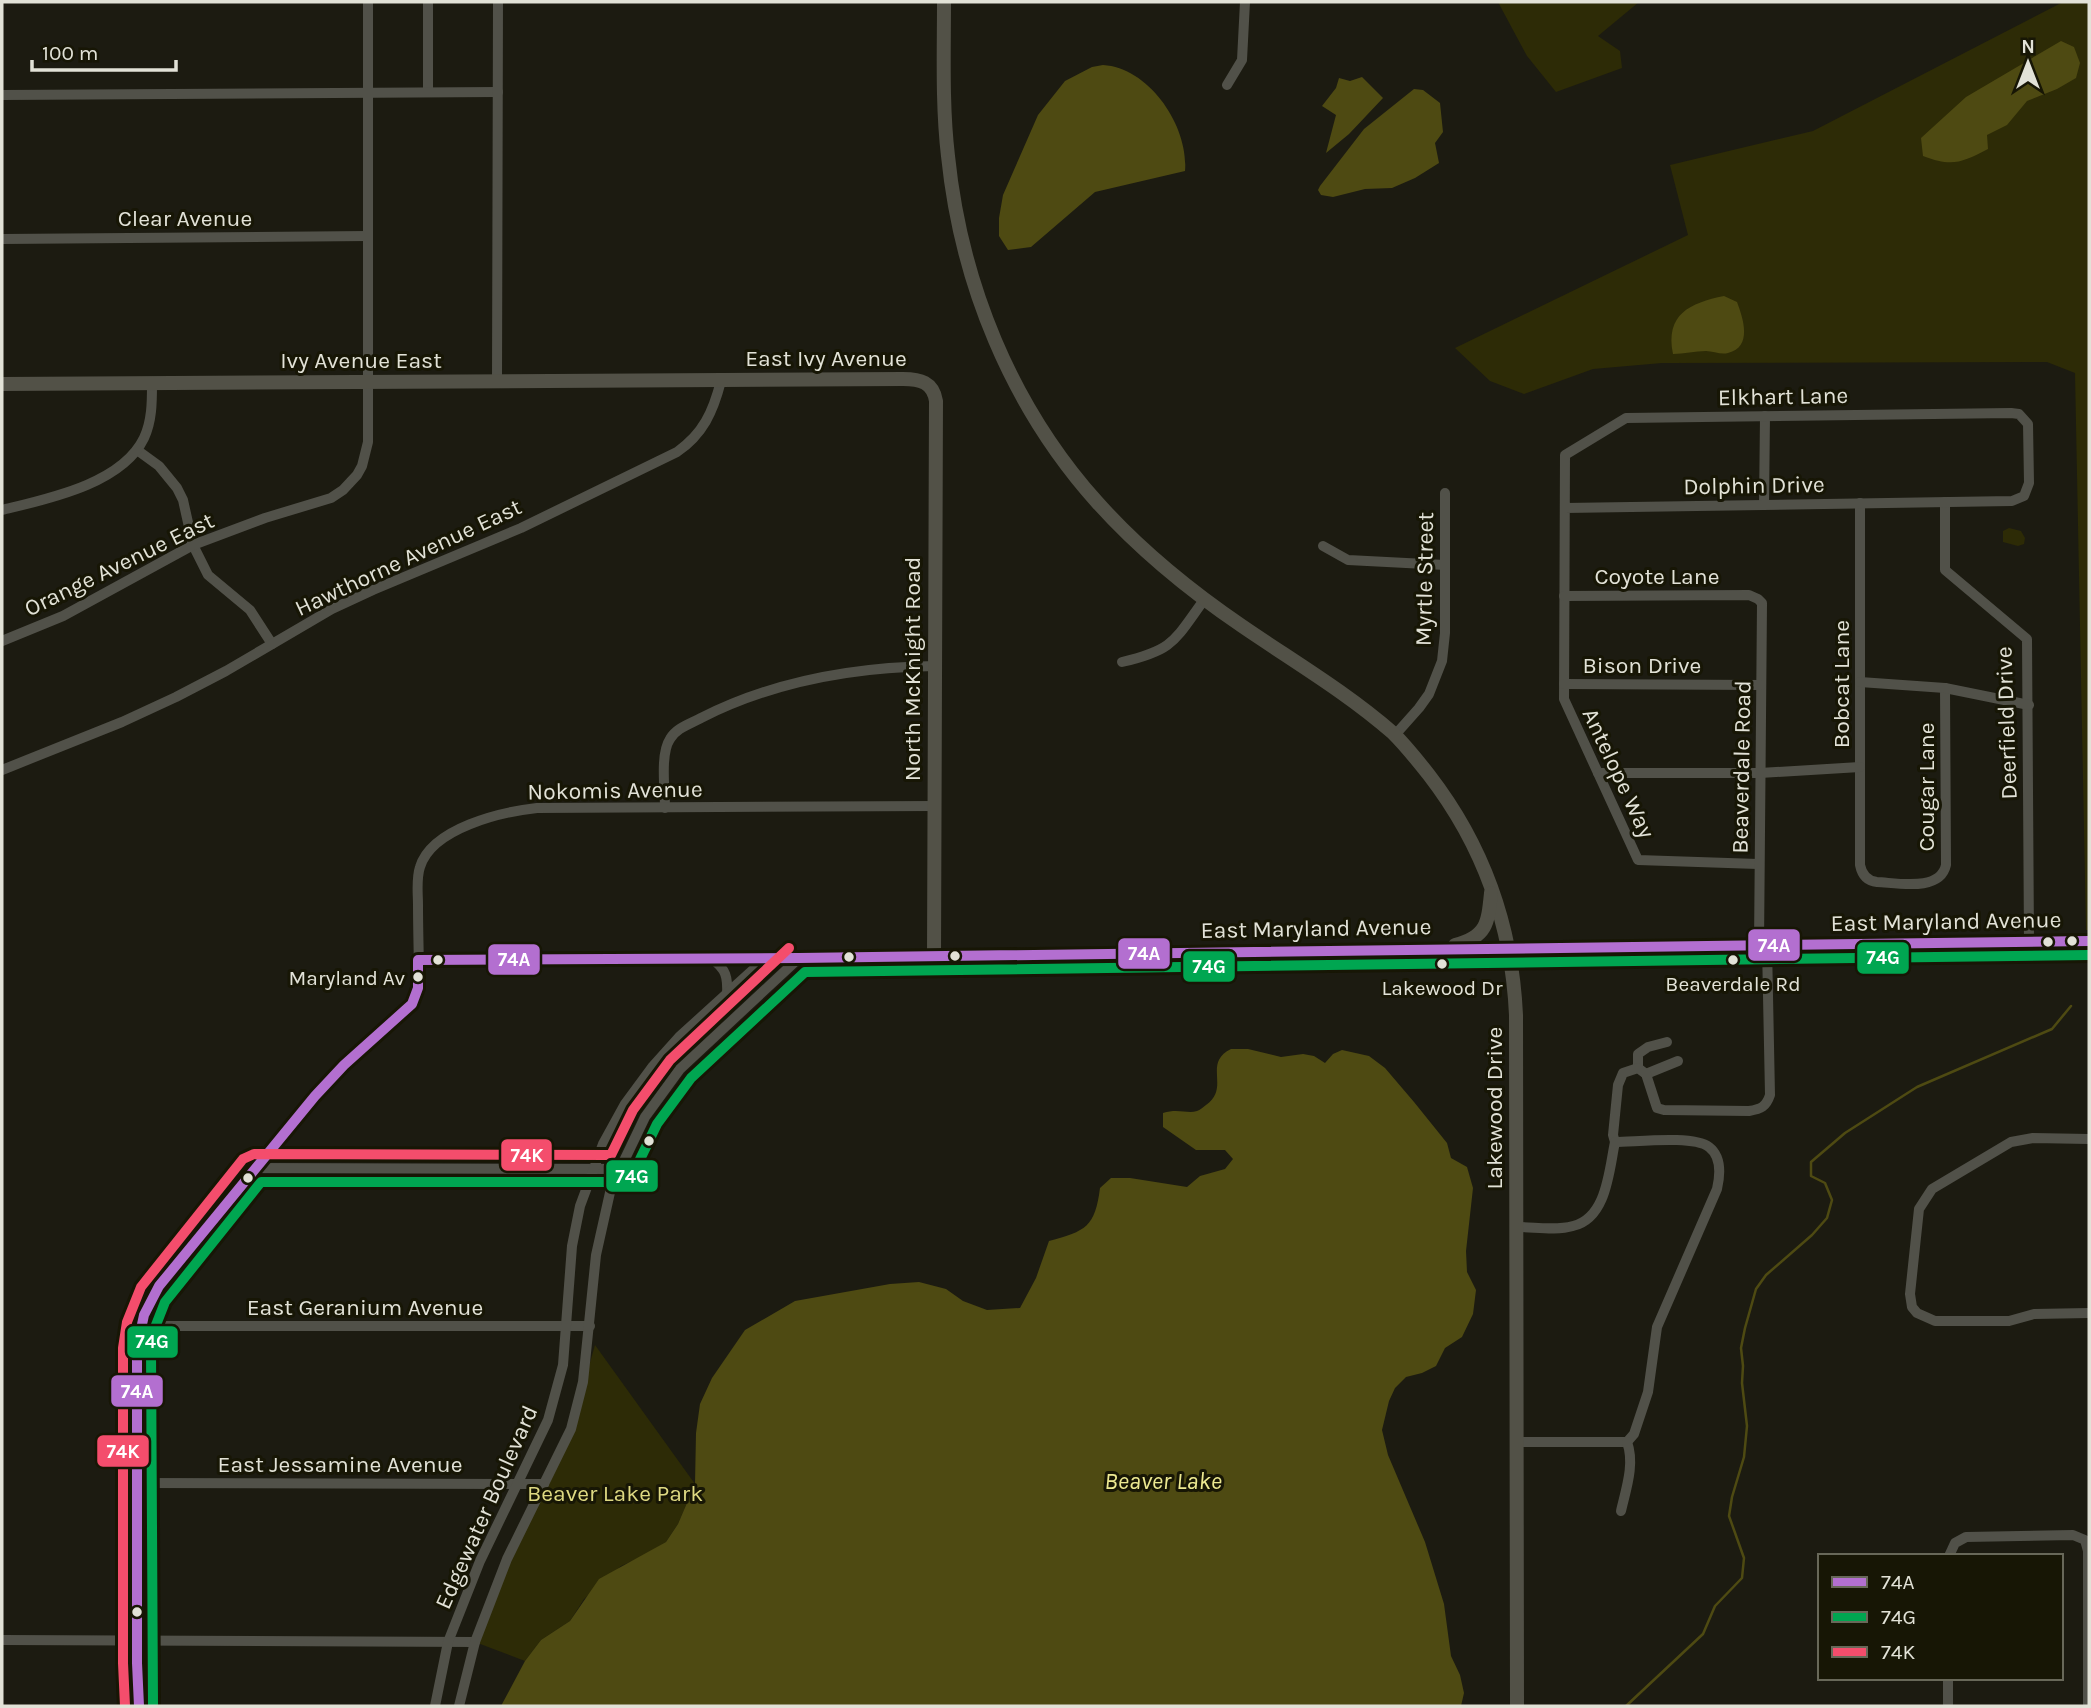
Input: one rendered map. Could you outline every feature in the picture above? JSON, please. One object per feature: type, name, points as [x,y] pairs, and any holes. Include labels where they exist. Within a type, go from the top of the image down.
[{"type":"street","name":"Orange Avenue East","points":[[2,641],[63,616],[193,545],[254,522],[331,498],[351,484],[362,466],[367,453],[368,383],[368,2]]},
{"type":"street","points":[[428,2],[428,92]]},
{"type":"street","points":[[497,382],[498,2]]},
{"type":"street","name":"Lakewood Drive","points":[[944,2],[944,93],[948,157],[961,237],[974,284],[1001,356],[1028,406],[1054,446],[1096,500],[1126,533],[1177,579],[1331,685],[1395,735],[1432,780],[1465,828],[1492,888],[1509,948],[1517,1015],[1517,1706]]},
{"type":"street","points":[[1227,85],[1242,60],[1245,2]]},
{"type":"street","points":[[2,95],[498,92]]},
{"type":"street","name":"Clear Avenue","points":[[2,239],[368,236]]},
{"type":"street","name":"East Ivy Avenue","points":[[721,381],[903,379],[929,385]]},
{"type":"street","name":"Ivy Avenue East","points":[[2,384],[721,381]]},
{"type":"street","name":"Hawthorne Avenue East","points":[[2,770],[165,702],[226,671],[332,610],[521,527],[677,452],[698,435],[708,420],[721,381]]},
{"type":"street","points":[[2,510],[63,493],[102,477],[126,463],[137,450],[149,424],[152,384]]},
{"type":"street","name":"North McKnight Road","points":[[929,385],[936,400],[934,956]]},
{"type":"street","name":"Elkhart Lane","points":[[1565,455],[1626,418],[2011,413],[2025,418],[2029,430],[2029,483],[2024,496],[2012,501],[1945,502]]},
{"type":"street","points":[[1764,505],[1765,416]]},
{"type":"street","points":[[137,450],[159,466],[177,488],[183,500],[193,545],[208,575],[250,610],[272,644]]},
{"type":"street","name":"Antelope Way","points":[[1565,455],[1564,699],[1638,860],[1758,864]]},
{"type":"street","name":"Myrtle Street","points":[[1395,735],[1429,694],[1442,661],[1445,493]]},
{"type":"street","name":"Dolphin Drive","points":[[1564,508],[1945,502]]},
{"type":"street","name":"Deerfield Drive","points":[[1945,502],[1945,569],[2027,639],[2029,942]]},
{"type":"street","name":"Bobcat Lane","points":[[1860,503],[1860,865]]},
{"type":"street","points":[[1323,546],[1348,560],[1445,565]]},
{"type":"street","name":"Coyote Lane","points":[[1564,596],[1749,595]]},
{"type":"street","name":"Beaverdale Road","points":[[1642,1071],[1657,1108],[1664,1110],[1749,1111],[1762,1108],[1770,1095],[1758,864],[1763,609],[1758,599],[1749,595]]},
{"type":"street","points":[[1122,662],[1162,650],[1178,636],[1204,600]]},
{"type":"street","points":[[666,808],[666,747],[672,735],[682,728],[742,700],[802,681],[875,668],[935,666]]},
{"type":"street","points":[[1860,682],[1945,688],[2029,705]]},
{"type":"street","name":"Bison Drive","points":[[1564,684],[1761,685]]},
{"type":"street","name":"Cougar Lane","points":[[1860,865],[1864,877],[1877,883],[1928,883],[1940,878],[1944,873],[1945,688]]},
{"type":"street","points":[[1598,774],[1760,773],[1860,767]]},
{"type":"street","name":"Nokomis Avenue","points":[[139,1706],[137,1348],[140,1326],[153,1295],[254,1168],[344,1065],[412,1004],[418,988],[419,868],[429,850],[453,833],[492,816],[546,808],[935,806]]},
{"type":"street","points":[[1434,949],[1467,942],[1481,932],[1488,921],[1492,888]]},
{"type":"street","name":"East Maryland Avenue","points":[[418,960],[799,958],[2089,941]]},
{"type":"street","points":[[712,958],[724,967],[728,980],[727,995]]},
{"type":"street","name":"Edgewater Boulevard","points":[[435,1706],[449,1642],[480,1561],[548,1420],[563,1365],[572,1246],[580,1206],[603,1144],[625,1104],[653,1066],[679,1037],[766,958]]},
{"type":"street","name":"Edgewater Boulevard","points":[[459,1706],[475,1642],[507,1559],[571,1429],[583,1382],[596,1255],[611,1188],[645,1117],[680,1069],[799,958]]},
{"type":"street","points":[[1642,1071],[1638,1054],[1648,1047],[1667,1042]]},
{"type":"street","points":[[1517,1227],[1561,1228],[1586,1222],[1597,1208],[1605,1188],[1615,1142],[1613,1135],[1618,1085],[1623,1073],[1678,1062]]},
{"type":"street","points":[[2089,1139],[2033,1138],[2011,1142],[1932,1189],[1919,1209],[1910,1294],[1912,1307],[1917,1313],[1935,1321],[2009,1321],[2034,1314],[2089,1313]]},
{"type":"street","points":[[1517,1442],[1627,1442],[1634,1434],[1648,1392],[1657,1327],[1717,1189],[1720,1175],[1718,1162],[1710,1148],[1695,1141],[1615,1142]]},
{"type":"street","points":[[254,1168],[620,1169]]},
{"type":"street","name":"East Geranium Avenue","points":[[140,1326],[590,1326]]},
{"type":"street","points":[[1621,1511],[1630,1466],[1631,1452],[1627,1442]]},
{"type":"street","name":"East Jessamine Avenue","points":[[137,1483],[544,1484]]},
{"type":"street","points":[[1950,1554],[1955,1543],[1966,1537],[2073,1535],[2085,1540],[2088,1551],[2088,1706]]},
{"type":"street","points":[[2,1640],[475,1642]]},
{"type":"street","points":[[1948,1680],[1948,1706]]},
{"type":"green space","points":[[1498,2],[1639,2],[1598,36],[1620,51],[1622,68],[1556,92],[1527,56]]},
{"type":"green space","points":[[2063,2],[2089,2],[2089,930],[2086,930],[2075,373],[2047,362],[1662,363],[1593,369],[1524,394],[1490,381],[1455,348],[1688,235],[1670,165],[1813,131]]},
{"type":"green space","points":[[2009,528],[2021,531],[2025,538],[2024,544],[2018,546],[2003,542],[2003,531]]},
{"type":"green space","name":"Beaver Lake Park","points":[[595,1345],[695,1484],[678,1524],[666,1542],[621,1566],[584,1599],[570,1621],[541,1640],[525,1661],[475,1642],[507,1559],[571,1429]]},
{"type":"water","points":[[2061,41],[2074,47],[2080,63],[2076,78],[2027,101],[2007,125],[1987,135],[1988,149],[1979,154],[1956,162],[1942,162],[1923,156],[1921,138],[1966,97]]},
{"type":"water","points":[[1103,65],[1136,77],[1151,88],[1163,103],[1180,136],[1185,154],[1185,171],[1095,192],[1031,247],[1008,250],[999,236],[1003,195],[1038,115],[1065,81],[1092,67]]},
{"type":"water","points":[[1362,77],[1383,98],[1349,134],[1326,153],[1336,115],[1322,106],[1336,88],[1339,78],[1350,81]]},
{"type":"water","points":[[1414,89],[1423,90],[1440,103],[1443,132],[1435,143],[1439,163],[1392,188],[1365,189],[1333,197],[1321,195],[1318,190],[1320,186],[1364,129]]},
{"type":"water","points":[[1724,296],[1737,302],[1744,331],[1741,345],[1736,350],[1725,353],[1706,351],[1673,354],[1673,329],[1683,313],[1701,302]]},
{"type":"water","name":"Beaver Lake","points":[[1231,1049],[1248,1049],[1281,1057],[1303,1054],[1314,1056],[1325,1063],[1333,1054],[1342,1050],[1369,1056],[1385,1068],[1447,1143],[1451,1158],[1467,1167],[1473,1188],[1466,1251],[1467,1272],[1476,1290],[1473,1314],[1462,1337],[1445,1348],[1436,1366],[1406,1377],[1395,1388],[1382,1430],[1388,1455],[1425,1542],[1444,1604],[1451,1656],[1460,1675],[1464,1693],[1461,1706],[501,1706],[525,1661],[541,1640],[570,1621],[599,1579],[666,1542],[678,1524],[695,1484],[696,1433],[700,1404],[712,1378],[745,1330],[795,1301],[890,1284],[919,1282],[946,1289],[963,1301],[987,1310],[1020,1308],[1036,1278],[1049,1241],[1072,1234],[1086,1225],[1095,1211],[1100,1188],[1111,1178],[1130,1178],[1187,1187],[1200,1176],[1225,1169],[1233,1159],[1225,1150],[1196,1150],[1163,1127],[1163,1113],[1193,1112],[1206,1105],[1216,1091],[1218,1061]]},
{"type":"waterway","points":[[1626,1706],[1703,1634],[1715,1606],[1742,1578],[1744,1558],[1729,1516],[1744,1457],[1747,1426],[1741,1348],[1756,1289],[1766,1275],[1812,1235],[1827,1218],[1832,1200],[1825,1183],[1811,1176],[1811,1162],[1845,1133],[1917,1087],[2052,1029],[2071,1006]]},
{"type":"transit line","name":"74A","points":[[139,1706],[137,1348],[144,1315],[159,1286],[315,1096],[344,1065],[412,1004],[418,988],[418,960],[799,958],[2089,941]]},
{"type":"transit line","name":"74K","points":[[125,1706],[123,1348],[127,1322],[141,1287],[243,1159],[254,1154],[611,1155],[633,1110],[670,1060],[789,948]]},
{"type":"transit line","name":"74G","points":[[153,1705],[151,1349],[154,1330],[165,1302],[261,1182],[626,1182],[632,1176],[657,1124],[691,1078],[805,972],[2089,955]]},
{"type":"place","name":"Beaverdale Rd","points":[[1733,960]]},
{"type":"place","name":"Lakewood Dr","points":[[1442,964]]},
{"type":"place","name":"Maryland Av","points":[[418,977]]}]
